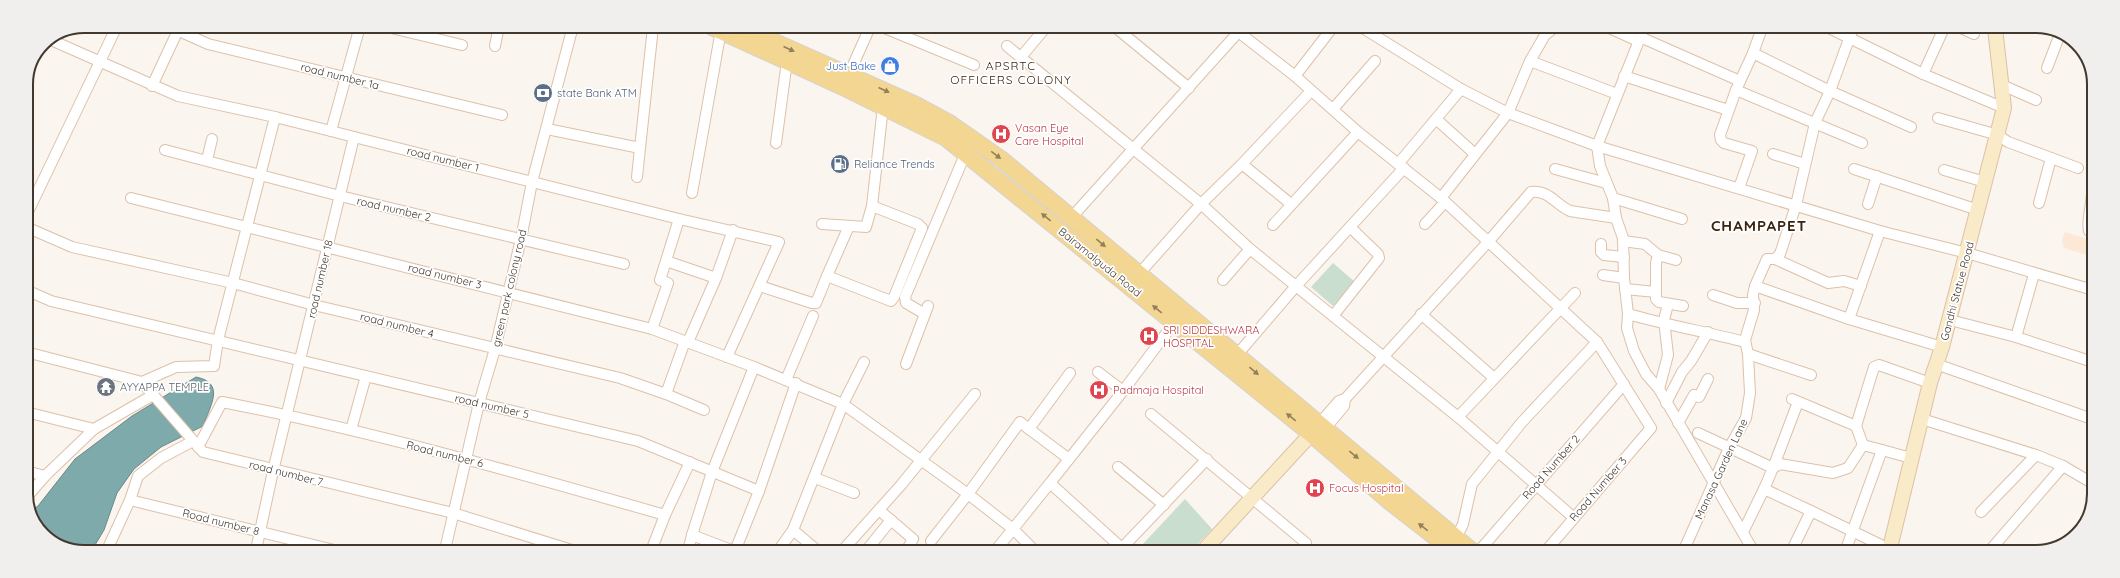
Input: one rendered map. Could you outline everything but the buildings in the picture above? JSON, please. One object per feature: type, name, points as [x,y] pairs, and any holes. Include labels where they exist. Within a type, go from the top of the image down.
[{"type":"main road","name":"Bairamalguda Road","points":[[727,33],[883,106],[954,134],[1001,159],[1236,356],[1318,429],[1455,545]]},
{"type":"main road","name":"Bairamalguda Road","points":[[755,33],[916,105],[954,134],[966,152],[1174,323],[1318,429]]},
{"type":"street","points":[[33,187],[100,62],[114,33]]},
{"type":"street","points":[[152,86],[178,33]]},
{"type":"street","name":"road number 1a","points":[[187,33],[208,44],[502,115]]},
{"type":"street","points":[[331,131],[358,33]]},
{"type":"street","points":[[412,33],[462,45]]},
{"type":"street","points":[[495,46],[498,33]]},
{"type":"street","name":"green park colony road","points":[[446,545],[479,403],[495,349],[509,292],[532,182],[571,33]]},
{"type":"street","points":[[637,177],[652,33]]},
{"type":"street","points":[[692,193],[715,33]]},
{"type":"street","points":[[849,74],[867,33]]},
{"type":"street","points":[[897,33],[974,65]]},
{"type":"street","points":[[1021,57],[1041,33]]},
{"type":"street","points":[[1122,33],[1189,88]]},
{"type":"street","points":[[1071,218],[1189,88],[1235,33]]},
{"type":"street","points":[[1243,33],[1295,76],[1358,132],[1443,200],[1597,342],[1624,384]]},
{"type":"street","points":[[1295,76],[1328,33]]},
{"type":"street","points":[[1370,33],[1461,89],[1508,113],[1597,146],[1880,231],[1967,253],[2087,288]]},
{"type":"street","points":[[1425,224],[1475,154],[1508,113],[1530,61],[1548,33]]},
{"type":"street","points":[[1739,188],[1752,151],[1721,140],[1728,110],[1760,33]]},
{"type":"street","name":"Manasa Garden Lane","points":[[1686,545],[1729,448],[1746,418],[1750,393],[1748,354],[1745,342],[1755,303],[1753,295],[1755,286],[1767,259],[1775,259],[1780,254],[1796,205],[1815,123],[1830,91],[1851,33]]},
{"type":"street","points":[[1853,33],[1922,74],[2004,108]]},
{"type":"street","points":[[1922,74],[1942,33]]},
{"type":"street","name":"Gandhi Statue Road","points":[[1890,545],[1930,383],[1950,320],[2004,108],[1996,33]]},
{"type":"street","points":[[1750,545],[1659,389],[1646,374],[1634,351],[1633,343],[1627,328],[1628,314],[1624,278],[1623,240],[1616,218],[1613,198],[1600,166],[1597,146],[1641,35],[1815,123],[1862,143]]},
{"type":"street","points":[[2047,68],[2058,38]]},
{"type":"street","points":[[56,42],[152,86],[178,96],[275,117],[354,137]]},
{"type":"street","points":[[1007,46],[1132,150],[1201,204],[1250,248],[1296,286],[1458,417],[1573,517]]},
{"type":"street","points":[[1753,53],[1830,91],[1911,127]]},
{"type":"street","points":[[776,143],[787,61]]},
{"type":"street","points":[[1333,109],[1375,61]]},
{"type":"street","points":[[1530,61],[1617,94]]},
{"type":"street","points":[[1624,76],[1728,110]]},
{"type":"street","points":[[2002,85],[2036,100]]},
{"type":"street","points":[[1236,356],[1296,286],[1350,227],[1401,166],[1436,119],[1461,89]]},
{"type":"street","points":[[1138,275],[1201,204],[1242,164],[1311,91]]},
{"type":"street","points":[[822,224],[866,227],[872,206],[883,106]]},
{"type":"street","points":[[33,354],[142,382],[176,367],[214,366],[218,340],[275,117]]},
{"type":"street","points":[[1938,118],[1998,135],[2008,142],[2078,168]]},
{"type":"street","points":[[1436,119],[1475,154]]},
{"type":"street","points":[[547,129],[640,148]]},
{"type":"street","points":[[1273,225],[1358,132]]},
{"type":"street","name":"road number 1","points":[[354,137],[679,219],[733,230],[779,242],[760,286]]},
{"type":"street","name":"road number 18","points":[[257,545],[273,471],[354,137]]},
{"type":"street","points":[[206,160],[212,139]]},
{"type":"street","name":"road number 2","points":[[165,150],[340,196],[624,264]]},
{"type":"street","points":[[906,364],[927,310],[906,303],[905,297],[966,152]]},
{"type":"street","points":[[1773,154],[1805,164]]},
{"type":"street","points":[[2038,203],[2051,158]]},
{"type":"street","points":[[1242,164],[1291,204]]},
{"type":"street","points":[[1555,169],[1606,183]]},
{"type":"street","points":[[1854,169],[1978,210]]},
{"type":"street","points":[[1944,170],[1985,182]]},
{"type":"street","points":[[1868,204],[1877,176]]},
{"type":"street","points":[[1208,545],[1251,497],[1318,429],[1339,401],[1345,399],[1488,242],[1531,192],[1540,192],[1552,197],[1564,208],[1570,211],[1616,218]]},
{"type":"street","name":"road number 3","points":[[131,198],[248,226],[328,248],[509,292],[652,329],[796,383],[843,404],[968,494],[1029,545]]},
{"type":"street","points":[[1613,198],[1682,219]]},
{"type":"street","points":[[827,276],[888,300],[893,299],[922,228],[918,224],[872,206]]},
{"type":"street","points":[[652,329],[668,283],[660,280],[679,219]]},
{"type":"street","points":[[727,357],[760,286],[816,303],[849,226]]},
{"type":"street","points":[[1333,316],[1379,258],[1378,254],[1350,227]]},
{"type":"street","name":"road number 4","points":[[33,230],[72,247],[233,283],[314,305],[620,378],[666,394],[704,410]]},
{"type":"street","points":[[666,394],[686,342],[716,278],[733,230]]},
{"type":"street","points":[[1850,319],[1880,231]]},
{"type":"street","points":[[1623,240],[1645,244],[1658,255],[1676,260]]},
{"type":"street","points":[[1601,244],[1601,252],[1604,255],[1624,256]]},
{"type":"street","points":[[1223,280],[1250,248]]},
{"type":"street","points":[[1658,255],[1656,263],[1656,301],[1683,306]]},
{"type":"street","points":[[1775,259],[1828,282],[1844,281],[1861,286]]},
{"type":"street","points":[[666,261],[716,278]]},
{"type":"street","points":[[2016,337],[2034,274]]},
{"type":"street","points":[[1603,275],[1624,278]]},
{"type":"street","points":[[1755,286],[1850,319],[1942,347]]},
{"type":"street","points":[[1625,289],[1656,292]]},
{"type":"street","points":[[1458,417],[1575,292]]},
{"type":"street","name":"road number 5","points":[[33,293],[51,301],[638,441],[759,491]]},
{"type":"street","points":[[1713,295],[1737,303],[1755,303]]},
{"type":"street","points":[[1659,389],[1668,355],[1664,325],[1668,304]]},
{"type":"street","points":[[1421,314],[1494,378]]},
{"type":"street","points":[[1628,314],[1664,325],[1708,332],[1745,342]]},
{"type":"street","points":[[786,380],[813,316]]},
{"type":"street","points":[[1950,320],[2016,337],[2087,360]]},
{"type":"street","points":[[1000,545],[1124,391],[1174,323]]},
{"type":"street","points":[[1666,403],[1682,372],[1703,342],[1708,332]]},
{"type":"street","points":[[1455,545],[1463,524],[1472,484],[1497,452],[1597,342]]},
{"type":"street","points":[[1748,354],[1811,375]]},
{"type":"street","points":[[782,545],[793,530],[815,478],[843,404],[864,362]]},
{"type":"street","points":[[1936,364],[2087,417]]},
{"type":"street","points":[[1863,445],[1856,426],[1872,369],[1877,365],[1930,383]]},
{"type":"street","points":[[690,545],[712,472],[754,367]]},
{"type":"street","points":[[1098,372],[1124,391]]},
{"type":"street","points":[[1029,429],[1070,373]]},
{"type":"street","points":[[351,430],[366,376]]},
{"type":"street","points":[[1678,423],[1694,395],[1699,397],[1708,379]]},
{"type":"street","name":"road number 7","points":[[142,382],[203,452],[273,471],[454,513],[556,545]]},
{"type":"street","points":[[737,545],[759,491],[796,383]]},
{"type":"street","name":"Road Number 3","points":[[1551,545],[1573,517],[1651,428],[1624,384]]},
{"type":"street","name":"Road Number 2","points":[[1485,545],[1624,384]]},
{"type":"street","points":[[847,545],[921,461],[975,394]]},
{"type":"street","points":[[33,490],[45,476],[94,429],[155,397]]},
{"type":"street","points":[[1743,532],[1773,468],[1795,400],[1856,426]]},
{"type":"street","name":"Road number 6","points":[[196,444],[222,402],[287,415],[466,459],[665,515]]},
{"type":"street","points":[[33,414],[94,429]]},
{"type":"street","points":[[1151,414],[1207,459],[1306,543]]},
{"type":"street","points":[[1922,419],[2036,455],[2063,466],[2087,480]]},
{"type":"street","points":[[931,542],[1020,422],[1069,459]]},
{"type":"street","points":[[1698,433],[1773,468]]},
{"type":"street","points":[[110,545],[130,500],[138,476],[161,458],[196,444]]},
{"type":"street","points":[[1773,468],[1780,464],[1833,473],[1848,468],[1863,445]]},
{"type":"street","points":[[1863,445],[1911,458]]},
{"type":"street","points":[[1848,545],[1882,450]]},
{"type":"street","points":[[1982,512],[2036,455]]},
{"type":"street","points":[[1128,545],[1207,459]]},
{"type":"street","points":[[653,545],[665,515],[690,462]]},
{"type":"street","points":[[1995,545],[2063,466]]},
{"type":"street","points":[[1118,467],[1164,505]]},
{"type":"street","points":[[33,473],[45,476]]},
{"type":"street","points":[[815,478],[854,493]]},
{"type":"street","points":[[1050,483],[1118,545]]},
{"type":"street","points":[[1764,489],[1880,545]]},
{"type":"street","name":"Road number 8","points":[[130,500],[314,545]]},
{"type":"street","points":[[879,510],[913,539],[910,545]]},
{"type":"street","points":[[1794,545],[1811,511]]},
{"type":"street","points":[[871,545],[891,520]]},
{"type":"street","points":[[793,530],[811,545]]},
{"type":"street","points":[[692,535],[719,545]]},
{"type":"shaded area","points":[[2065,232],[2087,239],[2087,255],[2064,248],[2062,240]]},
{"type":"green space","points":[[1333,263],[1355,282],[1333,306],[1311,287]]},
{"type":"green space","points":[[1185,499],[1212,529],[1197,545],[1142,545]]},
{"type":"water","points":[[196,377],[211,384],[213,390],[212,403],[203,426],[161,447],[134,469],[117,493],[104,530],[95,545],[78,545],[62,540],[48,530],[40,519],[35,508],[75,459],[132,416]]},
{"type":"place","name":"Just Bake","points":[[890,66]]},
{"type":"place","name":"state Bank ATM","points":[[543,93]]},
{"type":"place","name":"Vasan Eye Care Hospital","points":[[1001,134]]},
{"type":"place","name":"Reliance Trends","points":[[840,164]]},
{"type":"place","name":"SRI SIDDESHWARA HOSPITAL","points":[[1149,336]]},
{"type":"place","name":"AYYAPPA TEMPLE","points":[[106,387]]},
{"type":"place","name":"Padmaja Hospital","points":[[1099,390]]},
{"type":"place","name":"Focus Hospital","points":[[1315,488]]},
{"type":"district","name":"APSRTC OFFICERS COLONY","points":[[1011,72]]},
{"type":"district","name":"CHAMPAPET","points":[[1759,225]]}]
